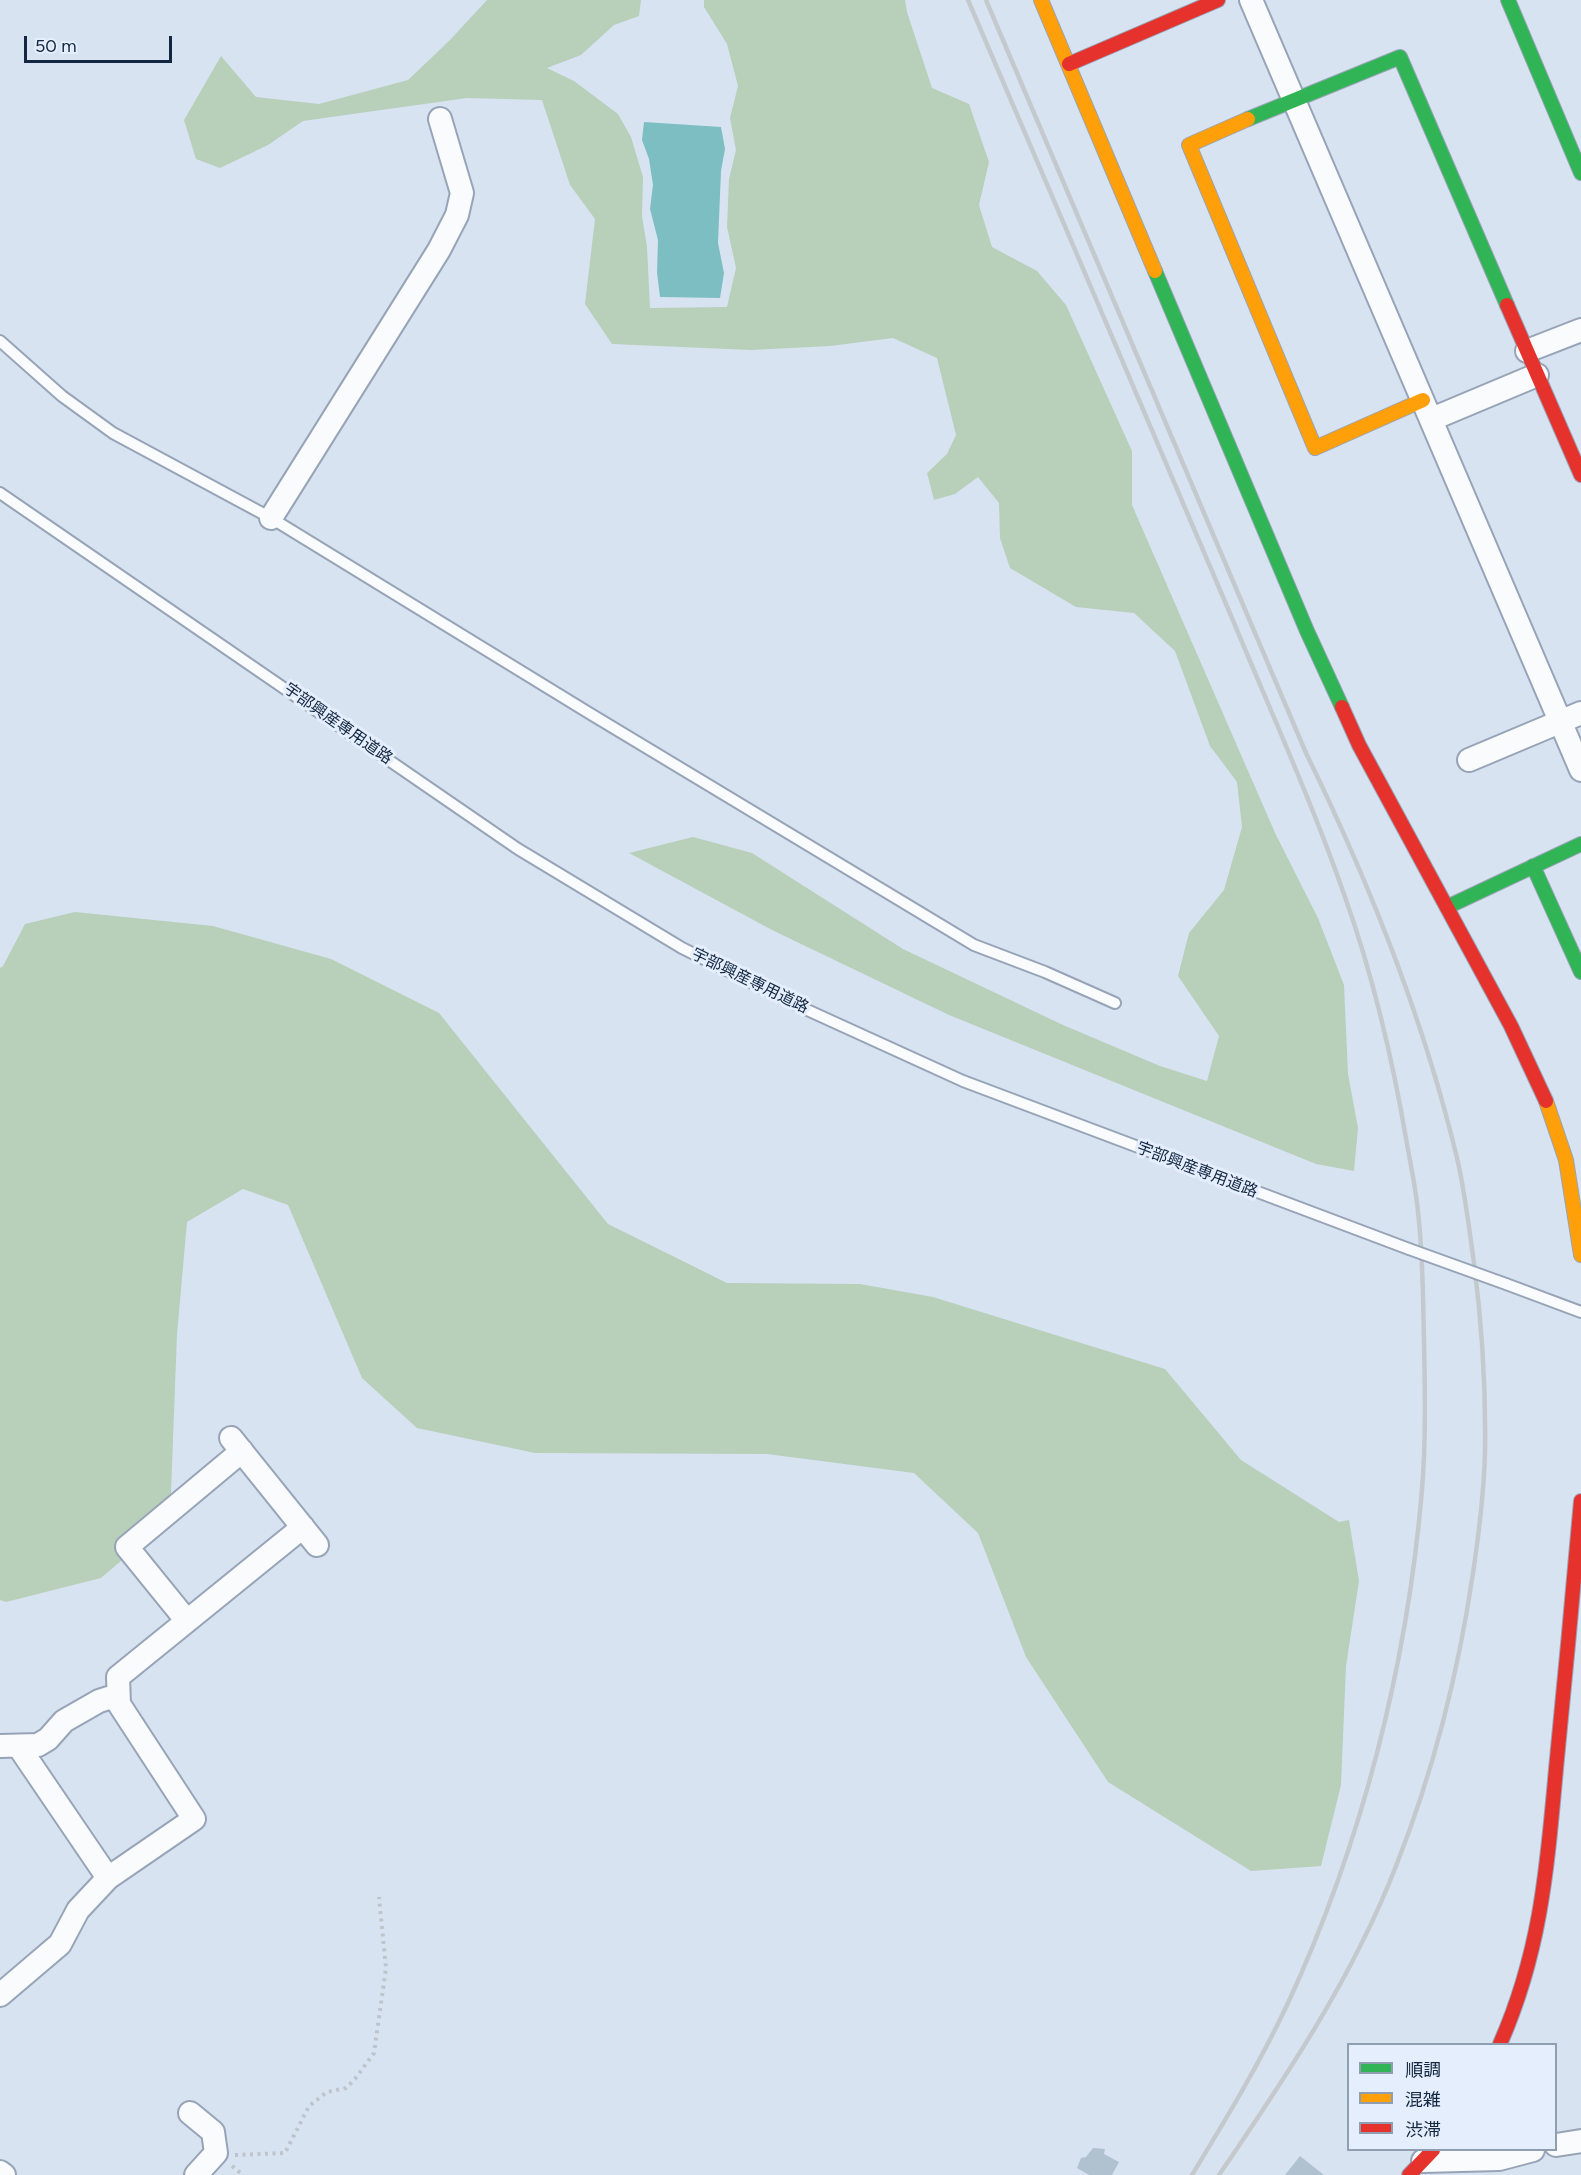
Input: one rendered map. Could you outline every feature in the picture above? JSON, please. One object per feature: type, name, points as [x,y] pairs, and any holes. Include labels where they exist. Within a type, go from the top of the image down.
[{"type":"street","points":[[1041,0],[1307,631],[1359,745],[1511,1026],[1548,1106],[1566,1160],[1581,1256]]},
{"type":"street","points":[[1069,64],[1218,0]]},
{"type":"street","points":[[1251,0],[1428,410],[1571,717],[1581,770]]},
{"type":"street","points":[[1508,0],[1581,173]]},
{"type":"street","points":[[1537,375],[1316,448],[1189,145],[1294,99],[1400,57],[1581,475]]},
{"type":"street","points":[[271,518],[439,250],[457,215],[462,193],[440,119]]},
{"type":"street","points":[[1527,351],[1581,330]]},
{"type":"street","points":[[1469,760],[1571,717]]},
{"type":"street","points":[[1447,907],[1581,844]]},
{"type":"street","points":[[1533,866],[1581,972]]},
{"type":"street","points":[[0,1995],[60,1944],[78,1910],[108,1878],[194,1819],[119,1704],[118,1677],[187,1621],[310,1536],[236,1445],[127,1547],[187,1621]]},
{"type":"street","points":[[1500,2043],[1520,1998],[1531,1962],[1545,1886],[1581,1501]]},
{"type":"street","points":[[10,1747],[38,1745],[48,1739],[64,1721],[99,1701],[118,1695]]},
{"type":"street","points":[[10,1747],[108,1878]]},
{"type":"street","points":[[190,2113],[213,2132],[216,2153],[196,2175]]},
{"type":"street","points":[[1557,2145],[1581,2141]]},
{"type":"street","points":[[1422,2162],[1499,2159],[1529,2151]]},
{"type":"street","points":[[0,2172],[4,2175]]},
{"type":"lane","points":[[0,341],[62,396],[113,433],[271,518],[974,945],[1045,972],[1115,1004]]},
{"type":"lane","name":"宇部興産専用道路","points":[[0,493],[518,849],[682,948],[805,1009],[963,1081],[1409,1250],[1581,1312]]},
{"type":"path","points":[[216,2153],[247,2156],[285,2153],[309,2106],[327,2092],[346,2088],[374,2054],[386,1968],[379,1897]]},
{"type":"shaded area","points":[[487,0],[641,0],[639,16],[614,25],[581,55],[547,68],[574,81],[618,114],[631,137],[643,177],[642,216],[647,247],[650,308],[727,307],[736,268],[727,227],[729,179],[736,150],[730,118],[738,86],[727,44],[704,7],[704,0],[905,0],[932,88],[969,104],[989,162],[979,205],[992,247],[1037,271],[1066,305],[1132,451],[1132,505],[1276,835],[1318,918],[1344,985],[1348,1074],[1358,1128],[1354,1171],[1316,1164],[949,1015],[772,930],[629,853],[693,837],[752,853],[903,949],[1063,1025],[1160,1066],[1207,1081],[1219,1036],[1178,976],[1189,933],[1224,890],[1242,827],[1237,782],[1210,746],[1175,651],[1134,613],[1076,607],[1010,568],[1000,538],[999,503],[978,477],[955,494],[934,500],[927,473],[947,454],[956,435],[937,358],[893,338],[830,346],[751,350],[612,344],[585,304],[595,219],[570,185],[542,100],[467,98],[303,121],[268,145],[220,168],[196,159],[184,120],[221,56],[256,97],[319,104],[408,80]]},
{"type":"shaded area","points":[[644,122],[721,127],[725,149],[721,171],[718,243],[724,273],[720,298],[660,297],[657,272],[658,240],[650,209],[653,185],[649,159],[642,140]]},
{"type":"shaded area","points":[[75,912],[213,926],[331,959],[439,1013],[608,1224],[727,1283],[860,1284],[933,1297],[1165,1369],[1241,1460],[1339,1522],[1349,1520],[1359,1581],[1346,1666],[1341,1785],[1321,1866],[1251,1871],[1108,1782],[1026,1657],[978,1533],[914,1473],[767,1454],[535,1453],[417,1428],[362,1378],[288,1205],[243,1189],[187,1222],[177,1334],[170,1519],[101,1578],[6,1602],[0,1600],[0,968],[25,924]]},
{"type":"building","points":[[1093,2148],[1105,2149],[1104,2154],[1119,2162],[1112,2175],[1089,2175],[1077,2168],[1081,2158],[1086,2157]]},
{"type":"building","points":[[1300,2156],[1324,2175],[1285,2175]]},
{"type":"railway","points":[[968,0],[1319,826],[1365,957],[1389,1050],[1415,1186],[1420,1228],[1425,1396],[1422,1490],[1415,1556],[1393,1687],[1359,1817],[1314,1942],[1288,2003],[1254,2069],[1192,2175]]},
{"type":"railway","points":[[986,0],[1306,753],[1351,850],[1392,951],[1444,1106],[1467,1210],[1477,1286],[1485,1405],[1482,1497],[1467,1611],[1452,1685],[1433,1758],[1410,1830],[1360,1947],[1339,1987],[1293,2063],[1219,2175]]},
{"type":"traffic: fast","points":[[1508,0],[1581,173]]},
{"type":"traffic: fast","points":[[1248,119],[1400,57],[1507,305]]},
{"type":"traffic: fast","points":[[1155,271],[1307,631],[1342,707]]},
{"type":"traffic: fast","points":[[1447,907],[1581,844]]},
{"type":"traffic: fast","points":[[1533,866],[1581,972]]},
{"type":"traffic: slow","points":[[1041,0],[1155,271]]},
{"type":"traffic: slow","points":[[1248,119],[1189,145],[1315,448],[1423,400]]},
{"type":"traffic: slow","points":[[1546,1101],[1566,1160],[1581,1255]]},
{"type":"traffic: jam","points":[[1069,64],[1218,0]]},
{"type":"traffic: jam","points":[[1507,305],[1581,475]]},
{"type":"traffic: jam","points":[[1342,707],[1359,745],[1511,1026],[1546,1101]]},
{"type":"traffic: jam","points":[[1500,2043],[1525,1976],[1540,1909],[1553,1805],[1581,1501]]},
{"type":"traffic: jam","points":[[1409,2175],[1432,2151]]}]
